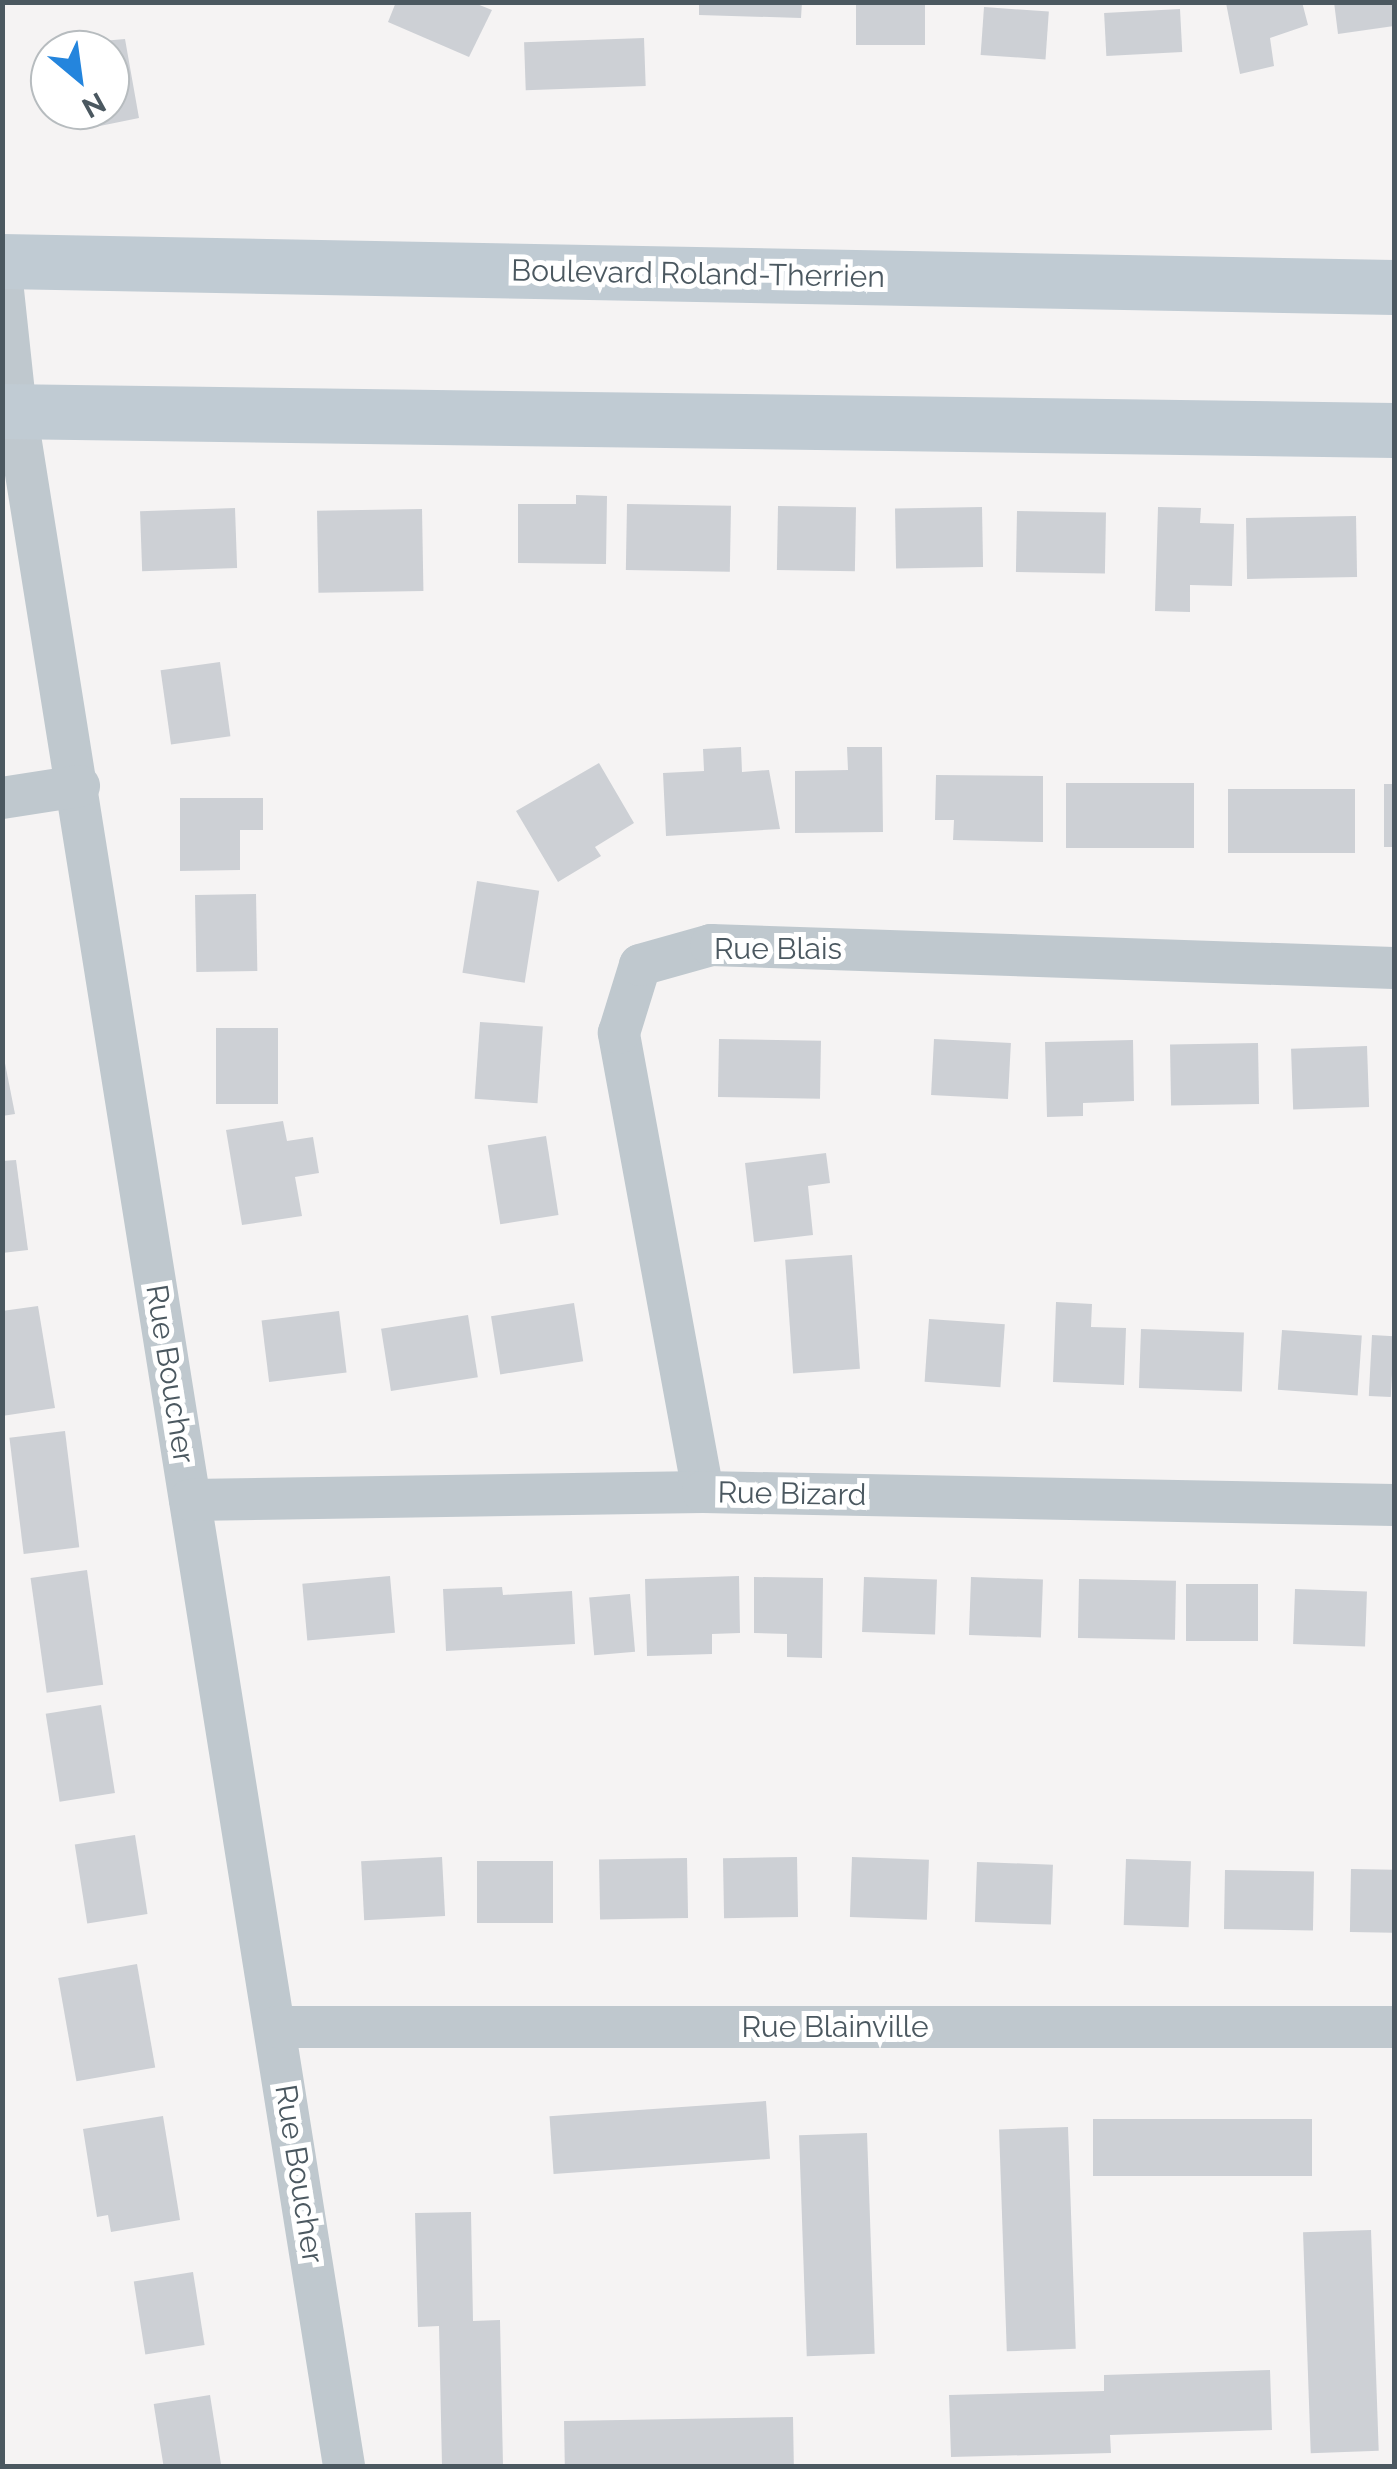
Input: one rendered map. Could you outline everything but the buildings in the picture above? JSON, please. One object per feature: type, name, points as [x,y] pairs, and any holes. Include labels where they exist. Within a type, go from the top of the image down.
[{"type":"main road","name":"Boulevard Roland-Therrien","points":[[2,262],[1394,287]]},
{"type":"main road","points":[[9,411],[1394,430]]},
{"type":"street","name":"Rue Boucher","points":[[2,281],[9,411],[80,786],[344,2466]]},
{"type":"street","points":[[2,798],[80,786]]},
{"type":"street","name":"Rue Blais","points":[[703,1492],[619,1034],[640,965],[711,945],[1394,968]]},
{"type":"street","name":"Rue Bizard","points":[[190,1500],[703,1492],[1394,1506]]},
{"type":"street","name":"Rue Blainville","points":[[276,2027],[1394,2027]]}]
